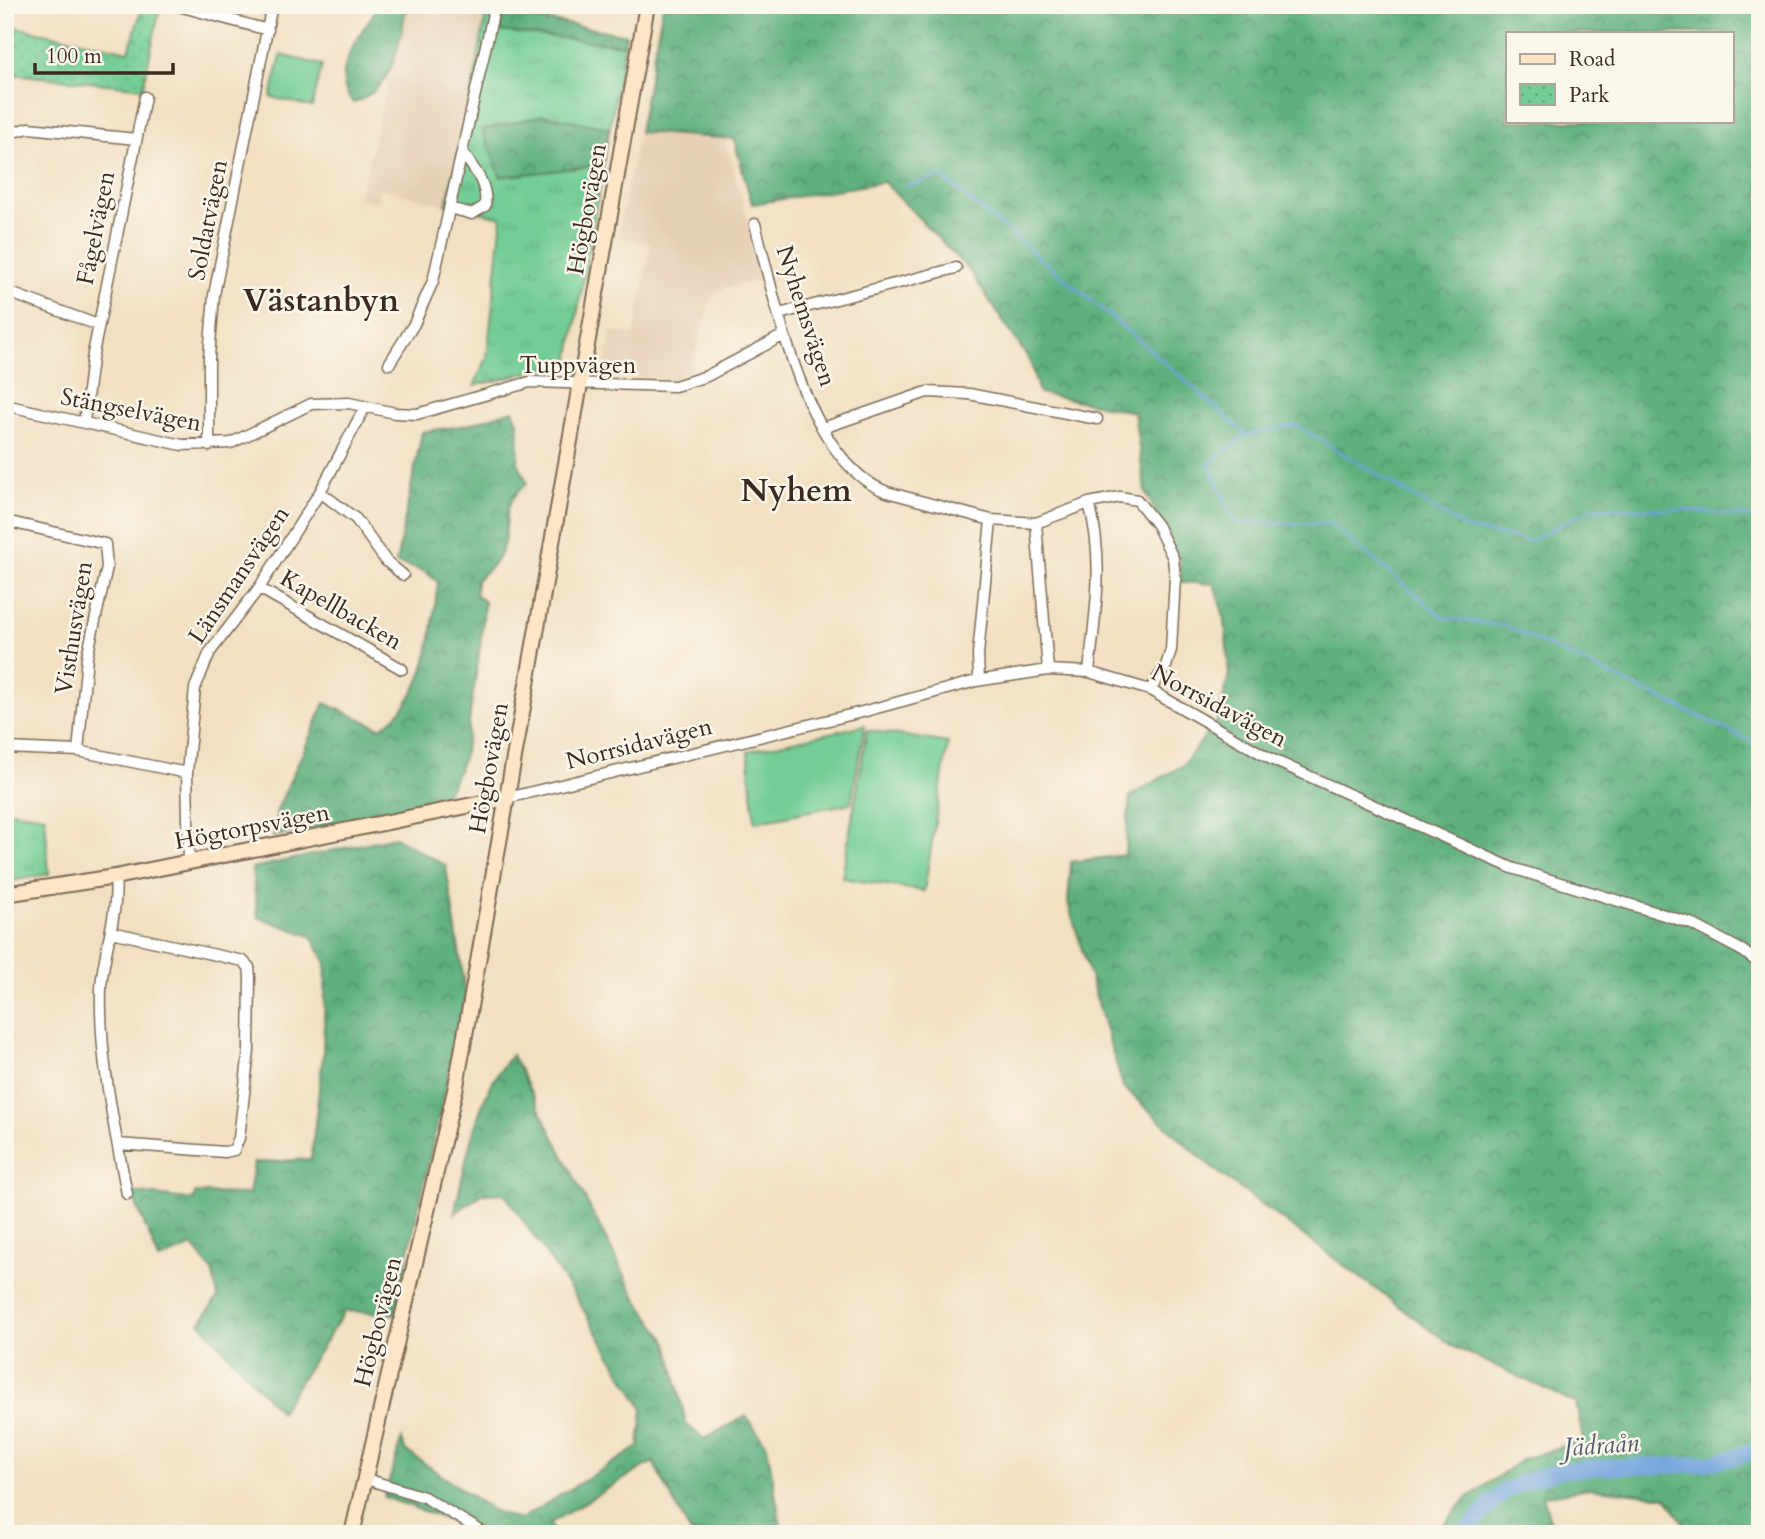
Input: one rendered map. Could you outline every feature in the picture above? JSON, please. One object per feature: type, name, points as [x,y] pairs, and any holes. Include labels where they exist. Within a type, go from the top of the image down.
[{"type":"main road","name":"Högbovägen","points":[[352,1534],[363,1478],[422,1242],[456,1086],[647,5]]},
{"type":"main road","name":"Högtorpsvägen","points":[[5,894],[189,863],[507,798]]},
{"type":"street","points":[[175,5],[268,30]]},
{"type":"street","name":"Soldatvägen","points":[[209,446],[209,357],[214,295],[272,5]]},
{"type":"street","points":[[389,364],[414,324],[433,281],[495,5]]},
{"type":"street","name":"Fågelvägen","points":[[84,422],[98,325],[145,97]]},
{"type":"street","name":"Fågelvägen","points":[[5,134],[29,128],[136,139]]},
{"type":"street","points":[[450,208],[472,214],[485,206],[486,195],[482,181],[462,152]]},
{"type":"street","name":"Nyhemsvägen","points":[[755,224],[785,335],[823,428],[846,465],[871,486],[991,520],[1036,523],[1089,503]]},
{"type":"street","points":[[779,314],[956,268]]},
{"type":"street","name":"Fågelvägen","points":[[5,291],[98,325]]},
{"type":"street","name":"Tuppvägen","points":[[365,407],[417,414],[434,412],[514,384],[580,382],[658,386],[690,383],[785,335]]},
{"type":"street","points":[[823,428],[927,392],[969,394],[1097,419]]},
{"type":"street","name":"Stängselvägen","points":[[5,405],[182,445],[209,446],[240,440],[289,412],[311,404],[335,402],[365,407]]},
{"type":"street","name":"Länsmansvägen","points":[[189,863],[187,773],[193,695],[199,677],[217,641],[259,588],[320,492],[365,407]]},
{"type":"street","points":[[320,492],[356,519],[386,561],[403,575]]},
{"type":"street","points":[[1089,672],[1100,561],[1098,538],[1089,503],[1120,497],[1137,500],[1157,525],[1173,558],[1176,571],[1171,650],[1166,666],[1150,690]]},
{"type":"street","points":[[979,680],[978,654],[991,520]]},
{"type":"street","name":"Visthusvägen","points":[[5,541],[8,522],[105,544],[107,549],[107,567],[87,657],[78,751]]},
{"type":"street","points":[[1036,523],[1048,670]]},
{"type":"street","name":"Kapellbacken","points":[[259,588],[402,669]]},
{"type":"street","name":"Norrsidavägen","points":[[507,798],[979,680],[1048,670],[1089,672],[1150,690],[1271,759],[1512,868],[1690,923],[1743,951],[1760,964]]},
{"type":"street","points":[[5,748],[78,751],[187,773]]},
{"type":"street","points":[[115,877],[117,892],[102,984],[101,1031],[127,1194]]},
{"type":"street","points":[[111,932],[243,961],[249,967],[250,977],[249,1050],[239,1138],[234,1150],[225,1152],[118,1144]]},
{"type":"street","points":[[363,1478],[424,1497],[486,1534]]},
{"type":"shaded area","points":[[407,5],[464,5],[487,9],[468,114],[446,205],[380,189],[377,202],[359,198]]},
{"type":"shaded area","points":[[639,132],[725,140],[765,279],[721,289],[712,296],[688,376],[665,380],[604,374],[611,331],[634,334],[651,244],[617,237]]},
{"type":"green space","points":[[379,5],[407,5],[397,49],[387,76],[367,96],[353,103],[346,91],[345,66],[356,40]]},
{"type":"green space","points":[[663,5],[1760,5],[1760,1333],[1748,1357],[1747,1378],[1760,1381],[1760,1534],[1691,1534],[1666,1497],[1589,1488],[1543,1496],[1554,1534],[1435,1534],[1467,1498],[1523,1459],[1583,1440],[1576,1403],[1454,1347],[1211,1167],[1123,1087],[1068,903],[1071,862],[1125,855],[1130,796],[1183,765],[1218,719],[1229,674],[1225,620],[1214,584],[1181,582],[1179,559],[1145,491],[1134,412],[1039,393],[1030,361],[969,270],[884,182],[752,204],[734,139],[639,132]]},
{"type":"green space","points":[[142,8],[159,12],[143,88],[5,73],[5,25],[129,51]]},
{"type":"green space","points":[[487,9],[626,35],[569,362],[474,386],[487,358],[502,217],[446,205],[468,114]]},
{"type":"green space","points":[[502,12],[626,35],[624,45],[500,31]]},
{"type":"green space","points":[[281,55],[322,65],[312,107],[271,97]]},
{"type":"green space","points":[[544,115],[609,128],[602,165],[501,177],[482,130]]},
{"type":"green space","points":[[513,410],[519,425],[518,462],[527,483],[509,507],[499,557],[476,580],[476,595],[484,602],[483,626],[465,750],[450,786],[440,802],[273,837],[277,810],[325,703],[381,728],[410,699],[419,682],[430,643],[438,582],[424,571],[396,563],[422,432],[467,425]]},
{"type":"green space","points":[[865,725],[851,803],[755,822],[748,751]]},
{"type":"green space","points":[[867,730],[948,743],[924,891],[842,878]]},
{"type":"green space","points":[[5,810],[45,816],[49,874],[5,882]]},
{"type":"green space","points":[[395,837],[446,866],[466,995],[395,1314],[345,1311],[280,1412],[200,1323],[218,1297],[212,1271],[193,1246],[159,1260],[131,1192],[194,1200],[195,1193],[249,1194],[254,1163],[311,1159],[323,1055],[326,963],[311,936],[258,917],[252,868]]},
{"type":"green space","points":[[512,1055],[635,1296],[668,1343],[686,1424],[704,1439],[746,1416],[767,1446],[781,1526],[774,1534],[691,1534],[653,1462],[550,1523],[554,1534],[472,1534],[456,1523],[384,1497],[402,1439],[405,1450],[492,1510],[519,1520],[639,1447],[643,1409],[575,1296],[504,1193],[482,1194],[454,1214],[481,1108],[489,1088]]},
{"type":"green space","points":[[1760,1333],[1760,1381],[1747,1378],[1748,1357]]},
{"type":"waterway","points":[[907,186],[941,176],[1139,340],[1247,435],[1296,425],[1467,529],[1530,541],[1592,508],[1684,510],[1760,518]]},
{"type":"waterway","points":[[1247,435],[1209,464],[1235,523],[1331,524],[1444,618],[1506,626],[1760,745]]},
{"type":"waterway","name":"Jädraån","points":[[1463,1534],[1499,1496],[1534,1478],[1565,1470],[1597,1467],[1697,1464],[1729,1459],[1760,1448]]},
{"type":"district","name":"Västanbyn","points":[[321,301]]},
{"type":"district","name":"Nyhem","points":[[796,491]]}]
